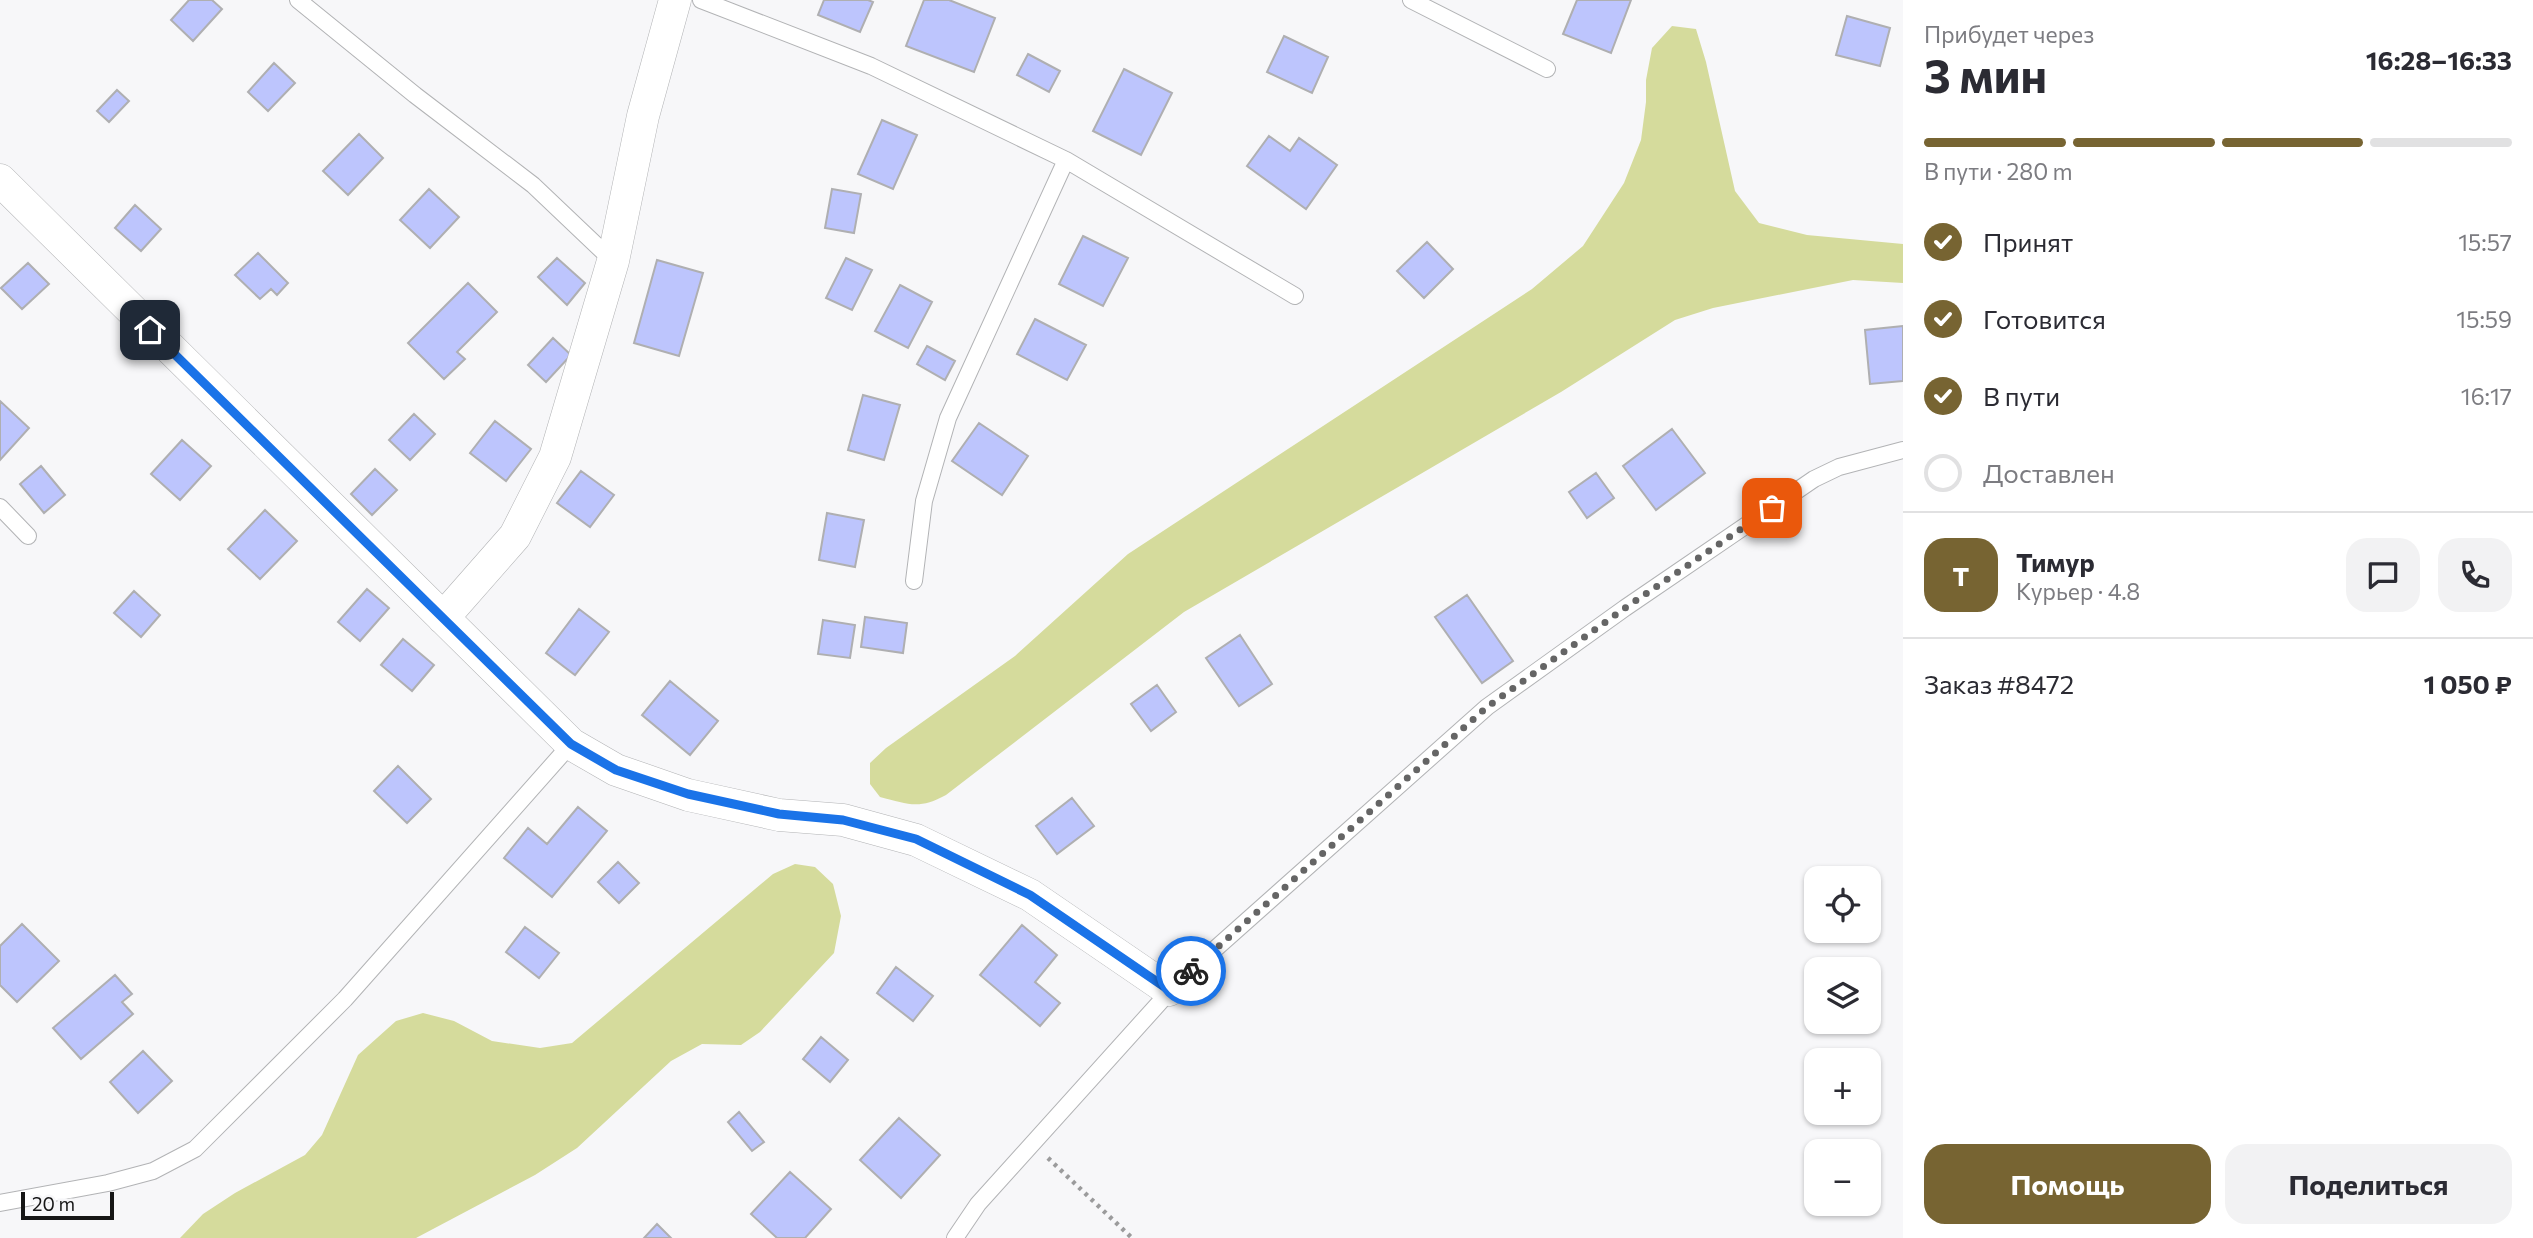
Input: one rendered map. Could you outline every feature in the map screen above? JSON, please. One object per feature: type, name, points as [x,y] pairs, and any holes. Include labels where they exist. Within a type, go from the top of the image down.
[{"type":"street","points":[[443,618],[515,536],[555,457],[613,261],[643,116],[675,0]]},
{"type":"street","points":[[0,180],[571,744],[616,770],[688,794],[779,814],[843,820],[916,839],[1030,895],[1169,990]]},
{"type":"lane","points":[[298,0],[533,186],[613,261]]},
{"type":"lane","points":[[701,0],[871,66],[1066,160],[1295,296]]},
{"type":"lane","points":[[1411,0],[1546,69]]},
{"type":"lane","points":[[914,582],[924,502],[948,418],[1066,160]]},
{"type":"lane","points":[[956,1238],[978,1204],[1169,990],[1487,707],[1625,608],[1814,479],[1839,467],[1903,450]]},
{"type":"lane","points":[[0,507],[28,536]]},
{"type":"lane","points":[[0,1203],[108,1183],[153,1171],[195,1149],[345,999],[571,744]]},
{"type":"path","points":[[1032,1143],[1132,1238]]},
{"type":"green space","points":[[1672,26],[1696,29],[1735,191],[1759,223],[1807,235],[1903,244],[1903,283],[1853,280],[1713,308],[1675,320],[1561,392],[1184,612],[946,795],[921,804],[880,797],[870,784],[870,763],[886,748],[1015,656],[1128,554],[1532,289],[1583,246],[1624,183],[1641,140],[1646,80],[1652,48]]},
{"type":"green space","points":[[795,864],[815,867],[833,884],[841,916],[834,953],[760,1032],[741,1045],[702,1044],[671,1061],[577,1148],[535,1175],[416,1238],[180,1238],[203,1214],[235,1193],[305,1155],[322,1135],[358,1055],[396,1021],[423,1013],[454,1021],[492,1041],[540,1048],[572,1043],[773,874]]},
{"type":"building","points":[[189,0],[212,0],[222,9],[193,41],[171,20]]},
{"type":"building","points":[[824,0],[873,2],[860,32],[818,15]]},
{"type":"building","points":[[924,0],[949,0],[995,18],[974,72],[906,46]]},
{"type":"building","points":[[1577,0],[1631,0],[1611,53],[1563,34]]},
{"type":"building","points":[[1847,16],[1890,28],[1880,66],[1836,55]]},
{"type":"building","points":[[1284,36],[1328,57],[1312,93],[1267,72]]},
{"type":"building","points":[[1028,54],[1060,71],[1049,92],[1017,75]]},
{"type":"building","points":[[274,63],[295,83],[268,111],[248,92]]},
{"type":"building","points":[[1124,69],[1172,93],[1141,155],[1093,131]]},
{"type":"building","points":[[117,90],[129,101],[109,122],[97,111]]},
{"type":"building","points":[[882,120],[917,135],[893,189],[858,174]]},
{"type":"building","points":[[359,134],[383,158],[348,195],[323,171]]},
{"type":"building","points":[[1269,136],[1290,151],[1299,138],[1337,165],[1306,209],[1247,166]]},
{"type":"building","points":[[429,189],[459,217],[430,248],[400,220]]},
{"type":"building","points":[[832,189],[861,194],[854,233],[825,228]]},
{"type":"building","points":[[135,205],[161,229],[141,251],[115,228]]},
{"type":"building","points":[[1083,236],[1128,258],[1103,306],[1059,284]]},
{"type":"building","points":[[1427,242],[1453,269],[1424,298],[1397,271]]},
{"type":"building","points":[[258,253],[288,283],[277,295],[271,289],[260,299],[235,275]]},
{"type":"building","points":[[557,258],[585,283],[567,305],[538,277]]},
{"type":"building","points":[[846,258],[872,270],[852,310],[826,298]]},
{"type":"building","points":[[657,260],[703,273],[679,356],[634,343]]},
{"type":"building","points":[[28,263],[49,284],[22,309],[1,288]]},
{"type":"building","points":[[468,283],[497,312],[457,352],[465,359],[444,379],[408,343]]},
{"type":"building","points":[[900,285],[932,302],[908,348],[875,331]]},
{"type":"building","points":[[1035,319],[1086,345],[1067,380],[1017,354]]},
{"type":"building","points":[[1903,326],[1903,381],[1870,384],[1865,330]]},
{"type":"building","points":[[553,338],[571,355],[546,382],[528,365]]},
{"type":"building","points":[[927,346],[955,361],[945,380],[917,364]]},
{"type":"building","points":[[863,395],[900,405],[884,460],[848,450]]},
{"type":"building","points":[[0,401],[29,428],[0,460]]},
{"type":"building","points":[[414,414],[435,434],[410,460],[389,440]]},
{"type":"building","points":[[495,421],[531,449],[506,481],[470,453]]},
{"type":"building","points":[[979,423],[1028,456],[1002,495],[952,461]]},
{"type":"building","points":[[1672,429],[1705,473],[1656,510],[1623,466]]},
{"type":"building","points":[[182,440],[211,466],[180,500],[151,474]]},
{"type":"building","points":[[41,466],[65,495],[44,513],[20,484]]},
{"type":"building","points":[[375,469],[397,490],[372,515],[351,494]]},
{"type":"building","points":[[581,471],[614,495],[590,527],[557,503]]},
{"type":"building","points":[[1596,473],[1614,498],[1587,518],[1569,492]]},
{"type":"building","points":[[265,510],[297,541],[260,579],[228,549]]},
{"type":"building","points":[[827,513],[864,520],[855,567],[819,560]]},
{"type":"building","points":[[367,589],[389,608],[360,641],[338,622]]},
{"type":"building","points":[[134,591],[160,615],[141,637],[114,613]]},
{"type":"building","points":[[1467,595],[1513,661],[1482,683],[1435,617]]},
{"type":"building","points":[[579,609],[609,632],[575,675],[546,653]]},
{"type":"building","points":[[865,617],[907,623],[903,653],[861,647]]},
{"type":"building","points":[[823,620],[855,625],[850,658],[818,654]]},
{"type":"building","points":[[1240,635],[1272,684],[1239,706],[1206,658]]},
{"type":"building","points":[[403,639],[434,665],[412,691],[381,665]]},
{"type":"building","points":[[670,681],[718,721],[690,755],[642,715]]},
{"type":"building","points":[[1157,685],[1176,712],[1151,731],[1131,704]]},
{"type":"building","points":[[398,766],[431,799],[407,823],[374,791]]},
{"type":"building","points":[[1072,798],[1094,826],[1057,854],[1036,826]]},
{"type":"building","points":[[578,807],[607,831],[552,897],[504,858],[528,828],[547,844]]},
{"type":"building","points":[[618,862],[639,883],[619,903],[598,882]]},
{"type":"building","points":[[22,924],[59,961],[17,1002],[0,985],[0,946]]},
{"type":"building","points":[[1022,925],[1057,955],[1035,982],[1060,1003],[1040,1026],[980,975]]},
{"type":"building","points":[[525,927],[559,953],[539,978],[506,952]]},
{"type":"building","points":[[896,967],[933,996],[913,1021],[877,993]]},
{"type":"building","points":[[115,975],[132,994],[122,1002],[133,1014],[81,1059],[53,1028]]},
{"type":"building","points":[[821,1037],[848,1060],[830,1082],[803,1059]]},
{"type":"building","points":[[143,1051],[172,1081],[138,1113],[110,1082]]},
{"type":"building","points":[[739,1112],[764,1142],[752,1151],[728,1122]]},
{"type":"building","points":[[899,1118],[940,1155],[901,1198],[860,1160]]},
{"type":"building","points":[[790,1172],[831,1209],[805,1238],[777,1238],[751,1214]]},
{"type":"building","points":[[657,1224],[671,1238],[644,1238]]},
{"type":"way so far","points":[[1191,971],[1487,707],[1625,608],[1772,508]]},
{"type":"route","points":[[150,330],[571,744],[616,770],[688,794],[779,814],[843,820],[916,839],[1030,895],[1169,990],[1191,971]]}]
